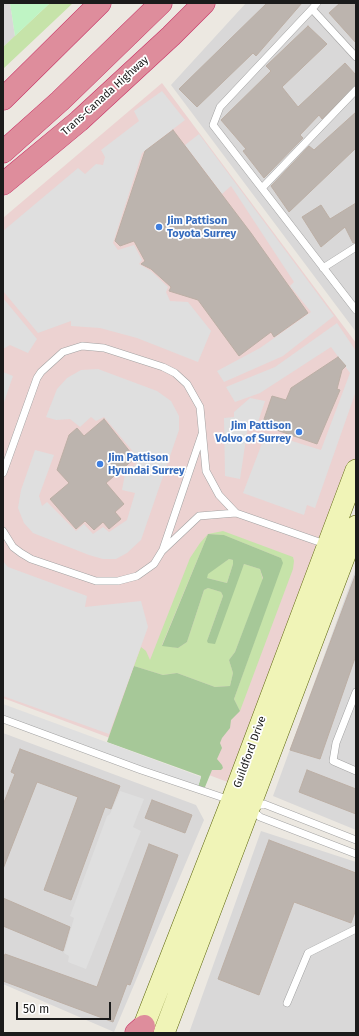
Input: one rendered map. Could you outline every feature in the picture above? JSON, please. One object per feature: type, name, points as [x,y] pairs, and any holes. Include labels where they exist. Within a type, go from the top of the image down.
[{"type":"highway","points":[[3,99],[100,3]]},
{"type":"highway","points":[[3,131],[50,91],[141,3]]},
{"type":"highway","points":[[3,152],[60,101],[161,3]]},
{"type":"highway","name":"Trans-Canada Highway","points":[[3,184],[79,121],[204,3]]},
{"type":"main road","name":"Guildford Drive","points":[[146,1031],[240,804],[337,548],[356,470]]},
{"type":"main road","name":"Guildford Drive","points":[[337,548],[356,526]]},
{"type":"lane","points":[[317,3],[220,107],[213,125],[356,310]]},
{"type":"lane","points":[[312,9],[356,57]]},
{"type":"lane","points":[[262,188],[356,90]]},
{"type":"lane","points":[[323,268],[356,247]]},
{"type":"lane","points":[[3,473],[37,378],[48,364],[63,352],[82,346],[104,348],[163,367],[174,373],[193,393],[200,407],[206,471],[219,495],[236,513]]},
{"type":"lane","points":[[3,531],[13,547],[21,553],[96,581],[118,581],[137,576],[154,564],[162,551],[202,432]]},
{"type":"lane","points":[[162,551],[199,516],[236,513],[337,548]]},
{"type":"lane","points":[[356,692],[336,743],[333,761],[356,771]]},
{"type":"lane","points":[[3,719],[141,770],[240,804],[260,817],[356,854]]},
{"type":"lane","points":[[240,804],[264,804],[356,840]]},
{"type":"lane","points":[[287,1003],[308,953],[356,929]]},
{"type":"shaded area","points":[[3,3],[10,3],[15,36],[3,47]]},
{"type":"shaded area","points":[[246,3],[356,3],[356,332],[171,85]]},
{"type":"shaded area","points":[[162,83],[356,343],[356,469],[233,784],[3,698],[3,218]]},
{"type":"shaded area","points":[[162,91],[185,120],[142,153],[113,243],[118,250],[134,245],[142,260],[139,264],[151,271],[168,287],[166,292],[170,301],[188,302],[211,331],[198,362],[137,338],[100,328],[71,326],[71,321],[38,333],[3,291],[3,231],[78,168],[85,174],[96,164],[103,165],[105,157],[101,150],[139,121],[134,111]]},
{"type":"shaded area","points":[[199,134],[334,316],[283,356],[224,382],[217,371],[260,348],[311,312],[290,286],[294,282],[231,186],[222,194],[185,145]]},
{"type":"shaded area","points":[[3,298],[37,339],[28,353],[10,345],[3,349]]},
{"type":"shaded area","points":[[337,323],[356,351],[356,391],[315,508],[307,505],[304,515],[243,493],[266,433],[321,450],[350,373],[331,347],[260,393],[235,402],[226,387],[275,367]]},
{"type":"shaded area","points":[[98,369],[157,391],[171,401],[179,416],[179,430],[141,540],[127,553],[116,559],[103,559],[89,555],[33,533],[24,523],[18,508],[21,490],[35,450],[54,455],[39,496],[42,506],[47,502],[76,531],[84,524],[93,534],[103,527],[109,532],[127,520],[135,493],[122,490],[125,474],[140,460],[104,417],[96,421],[91,417],[80,427],[70,419],[56,420],[46,417],[57,389],[67,378],[81,370]]},
{"type":"shaded area","points":[[3,372],[13,376],[3,405]]},
{"type":"shaded area","points":[[250,398],[265,401],[258,422],[249,419],[240,479],[225,476],[224,418],[234,417],[234,412]]},
{"type":"shaded area","points":[[3,561],[8,567],[87,596],[85,607],[141,601],[148,627],[109,734],[3,696]]},
{"type":"shaded area","points":[[356,568],[356,830],[273,796]]},
{"type":"shaded area","points":[[3,704],[201,777],[197,790],[3,720]]},
{"type":"shaded area","points":[[3,733],[196,805],[204,820],[114,1032],[3,984]]},
{"type":"shaded area","points":[[120,791],[144,799],[133,827],[141,831],[86,969],[68,962],[69,956],[64,953],[74,918],[70,916],[107,816],[110,814]]},
{"type":"shaded area","points":[[261,831],[356,862],[356,1033],[189,1033]]},
{"type":"green space","points":[[10,3],[50,3],[15,36]]},
{"type":"green space","points":[[50,3],[73,3],[3,69],[3,47]]},
{"type":"green space","points":[[223,531],[293,557],[294,561],[293,569],[240,711],[234,699],[282,563],[281,558],[224,535],[208,534]]},
{"type":"green space","points":[[208,534],[162,645],[178,648],[187,642],[204,590],[208,588],[221,592],[223,596],[207,641],[244,564],[260,569],[263,580],[235,652],[229,660],[233,673],[230,686],[215,687],[177,673],[163,675],[134,666],[141,647],[146,651],[150,660],[190,558]]},
{"type":"green space","points":[[208,534],[224,535],[281,558],[283,563],[234,699],[240,711],[231,720],[230,728],[220,743],[222,748],[217,759],[223,768],[221,770],[212,770],[205,787],[198,787],[201,776],[107,742],[134,666],[163,675],[177,673],[215,687],[230,686],[233,673],[229,660],[235,652],[263,578],[260,569],[244,564],[215,644],[208,643],[207,641],[223,596],[221,592],[208,588],[204,590],[187,642],[178,648],[162,646]],"holes":[[[229,559],[233,560],[227,583],[207,578],[208,574]]]},
{"type":"green space","points":[[229,559],[233,560],[233,564],[227,583],[207,578],[207,574]]},
{"type":"building","points":[[267,3],[302,3],[256,56],[253,53],[197,107],[179,89]]},
{"type":"building","points":[[340,3],[356,3],[356,43],[329,13]]},
{"type":"building","points":[[308,26],[327,44],[282,87],[298,107],[345,63],[356,75],[356,85],[322,119],[319,115],[300,135],[303,138],[264,178],[243,151],[246,149],[221,120],[271,71],[266,66]]},
{"type":"building","points":[[356,112],[356,148],[289,212],[271,186],[309,146],[314,150]]},
{"type":"building","points":[[173,130],[251,233],[308,313],[274,337],[271,332],[239,356],[198,300],[169,291],[171,287],[151,269],[141,264],[145,261],[134,241],[120,246],[115,241],[145,151]]},
{"type":"building","points":[[356,203],[356,242],[353,243],[345,227],[321,247],[302,217],[321,205],[330,219]]},
{"type":"building","points":[[338,357],[346,366],[342,370],[337,389],[340,390],[317,444],[262,425],[272,396],[286,400],[291,388]]},
{"type":"building","points":[[104,419],[135,458],[106,483],[124,504],[115,512],[121,519],[109,529],[103,522],[94,530],[85,521],[76,529],[50,499],[69,483],[57,470],[69,435],[77,428],[84,436]]},
{"type":"building","points":[[355,576],[356,655],[320,759],[290,750]]},
{"type":"building","points":[[20,749],[120,786],[111,809],[105,807],[71,900],[44,890],[78,797],[37,782],[3,869],[3,805],[15,774],[11,772]]},
{"type":"building","points":[[307,770],[356,789],[356,814],[299,792]]},
{"type":"building","points":[[152,800],[192,815],[185,833],[145,818]]},
{"type":"building","points":[[269,840],[356,873],[356,909],[351,923],[294,902],[259,995],[218,979]]},
{"type":"building","points":[[149,844],[178,855],[130,985],[127,984],[113,1022],[3,981],[3,960],[5,954],[97,987]]},
{"type":"building","points":[[3,898],[70,927],[63,951],[3,926]]},
{"type":"place","name":"Jim Pattison Toyota Surrey","points":[[159,227]]},
{"type":"place","name":"Jim Pattison Volvo of Surrey","points":[[299,432]]},
{"type":"place","name":"Jim Pattison Hyundai Surrey","points":[[100,464]]}]
